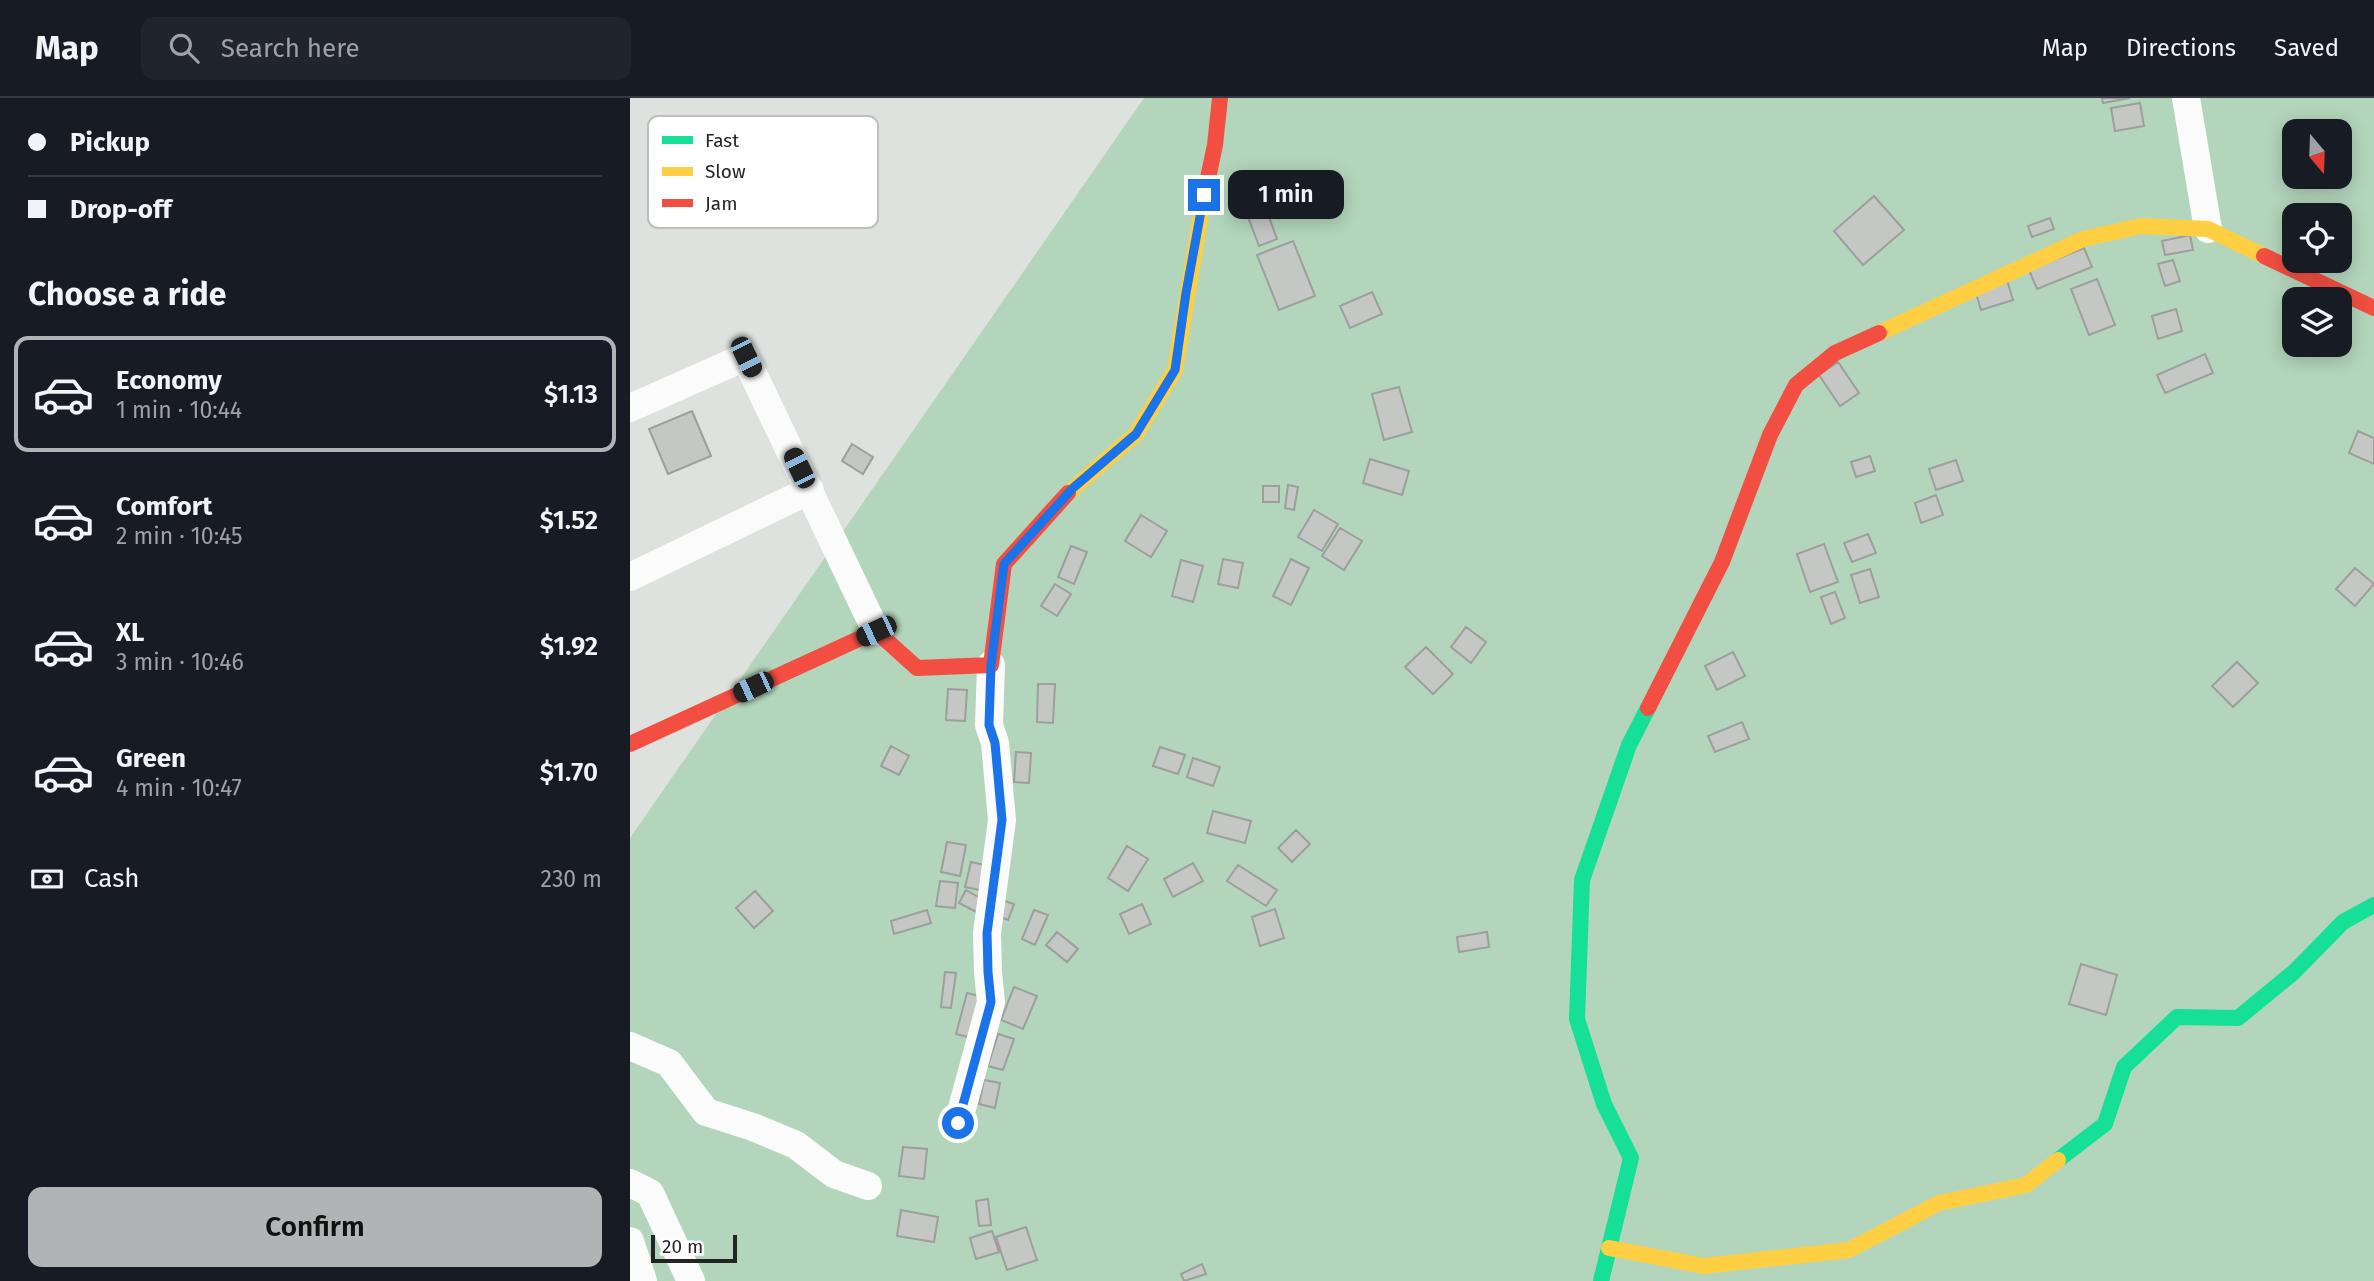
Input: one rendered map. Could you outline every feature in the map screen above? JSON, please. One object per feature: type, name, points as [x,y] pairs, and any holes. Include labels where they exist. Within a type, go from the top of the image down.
[{"type":"street","points":[[958,1123],[991,1002],[987,933],[1002,820],[995,743],[989,725],[991,665],[1004,564],[1073,488],[1136,434],[1175,370],[1199,220],[1215,145],[1220,98]]},
{"type":"street","points":[[2186,98],[2208,229]]},
{"type":"street","points":[[1601,1281],[1631,1158],[1604,1104],[1577,1019],[1582,880],[1629,745],[1722,562],[1770,435],[1796,384],[1835,353],[2083,239],[2141,226],[2208,229],[2356,302],[2374,308]]},
{"type":"street","points":[[630,408],[746,357],[876,631],[917,668],[991,665]]},
{"type":"street","points":[[630,577],[810,490]]},
{"type":"street","points":[[630,744],[876,631]]},
{"type":"street","points":[[1609,1248],[1704,1266],[1849,1250],[1939,1203],[2026,1185],[2105,1124],[2124,1067],[2177,1017],[2238,1018],[2294,972],[2343,922],[2374,905]]},
{"type":"street","points":[[630,1046],[669,1063],[706,1112],[796,1145],[834,1174],[868,1186]]},
{"type":"street","points":[[630,1182],[650,1193],[691,1281]]},
{"type":"street","points":[[630,1241],[643,1281]]},
{"type":"green space","points":[[1144,98],[2374,98],[2374,1281],[630,1281],[630,838]]},
{"type":"building","points":[[2102,98],[2130,98],[2103,103]]},
{"type":"building","points":[[2140,103],[2144,126],[2115,131],[2111,108]]},
{"type":"building","points":[[1874,196],[1904,230],[1863,265],[1834,231]]},
{"type":"building","points":[[1266,209],[1277,239],[1259,246],[1248,217]]},
{"type":"building","points":[[2050,218],[2054,229],[2032,237],[2028,226]]},
{"type":"building","points":[[2190,235],[2193,250],[2165,255],[2162,241]]},
{"type":"building","points":[[1293,241],[1315,296],[1279,310],[1257,255]]},
{"type":"building","points":[[2084,248],[2092,267],[2037,289],[2029,270]]},
{"type":"building","points":[[2173,260],[2180,281],[2165,286],[2158,264]]},
{"type":"building","points":[[2097,279],[2115,325],[2089,335],[2071,289]]},
{"type":"building","points":[[2007,280],[2013,300],[1981,310],[1975,290]]},
{"type":"building","points":[[1372,292],[1382,314],[1350,328],[1340,306]]},
{"type":"building","points":[[2176,309],[2182,331],[2158,339],[2152,316]]},
{"type":"building","points":[[2205,354],[2213,373],[2165,393],[2157,375]]},
{"type":"building","points":[[1838,362],[1859,393],[1840,406],[1819,375]]},
{"type":"building","points":[[1399,387],[1412,432],[1384,440],[1372,394]]},
{"type":"building","points":[[692,411],[711,456],[668,474],[649,429]]},
{"type":"building","points":[[2358,431],[2374,438],[2374,464],[2349,453]]},
{"type":"building","points":[[852,444],[873,457],[863,474],[842,461]]},
{"type":"building","points":[[1870,456],[1875,471],[1856,477],[1851,462]]},
{"type":"building","points":[[1370,459],[1409,471],[1402,495],[1363,483]]},
{"type":"building","points":[[1956,460],[1963,481],[1936,490],[1929,469]]},
{"type":"building","points":[[1288,485],[1298,487],[1294,510],[1285,508]]},
{"type":"building","points":[[1263,486],[1279,486],[1279,502],[1263,502]]},
{"type":"building","points":[[1936,495],[1943,515],[1921,523],[1915,503]]},
{"type":"building","points":[[1314,510],[1338,524],[1322,551],[1298,537]]},
{"type":"building","points":[[1141,515],[1167,531],[1151,557],[1125,541]]},
{"type":"building","points":[[1340,528],[1362,541],[1344,570],[1322,556]]},
{"type":"building","points":[[1868,534],[1876,553],[1852,562],[1844,543]]},
{"type":"building","points":[[1824,544],[1838,582],[1810,592],[1797,554]]},
{"type":"building","points":[[1071,546],[1087,552],[1074,584],[1058,577]]},
{"type":"building","points":[[1223,559],[1243,563],[1238,588],[1218,584]]},
{"type":"building","points":[[1291,559],[1309,568],[1291,605],[1273,596]]},
{"type":"building","points":[[1181,560],[1203,566],[1193,602],[1172,596]]},
{"type":"building","points":[[2355,568],[2374,584],[2355,606],[2336,589]]},
{"type":"building","points":[[1870,569],[1879,597],[1860,603],[1851,575]]},
{"type":"building","points":[[1055,584],[1071,594],[1057,616],[1041,606]]},
{"type":"building","points":[[1835,592],[1845,618],[1831,624],[1821,597]]},
{"type":"building","points":[[1466,627],[1486,642],[1471,663],[1451,647]]},
{"type":"building","points":[[1426,647],[1453,674],[1433,694],[1405,667]]},
{"type":"building","points":[[1733,652],[1745,676],[1717,690],[1705,666]]},
{"type":"building","points":[[2237,662],[2258,683],[2233,707],[2212,686]]},
{"type":"building","points":[[1038,684],[1055,684],[1053,723],[1037,722]]},
{"type":"building","points":[[948,689],[967,690],[965,721],[946,720]]},
{"type":"building","points":[[1742,722],[1749,739],[1715,752],[1708,736]]},
{"type":"building","points":[[891,746],[909,756],[899,775],[881,766]]},
{"type":"building","points":[[1160,747],[1185,755],[1178,774],[1153,766]]},
{"type":"building","points":[[1016,752],[1031,753],[1029,783],[1014,782]]},
{"type":"building","points":[[1193,758],[1220,767],[1213,786],[1187,777]]},
{"type":"building","points":[[1213,811],[1251,821],[1245,843],[1207,833]]},
{"type":"building","points":[[1296,830],[1310,844],[1292,862],[1278,848]]},
{"type":"building","points":[[947,842],[966,845],[960,876],[941,872]]},
{"type":"building","points":[[1127,846],[1148,859],[1128,891],[1108,878]]},
{"type":"building","points":[[971,862],[985,865],[980,890],[965,887]]},
{"type":"building","points":[[1193,863],[1203,881],[1173,897],[1164,879]]},
{"type":"building","points":[[1238,865],[1277,890],[1266,906],[1227,881]]},
{"type":"building","points":[[940,881],[958,883],[955,908],[936,906]]},
{"type":"building","points":[[966,890],[987,902],[980,914],[959,903]]},
{"type":"building","points":[[755,891],[773,911],[754,928],[736,908]]},
{"type":"building","points":[[999,899],[1014,904],[1008,920],[994,915]]},
{"type":"building","points":[[1142,904],[1151,924],[1129,934],[1120,914]]},
{"type":"building","points":[[1275,909],[1284,938],[1260,946],[1252,917]]},
{"type":"building","points":[[927,910],[931,923],[894,934],[891,921]]},
{"type":"building","points":[[1034,910],[1048,915],[1035,945],[1022,939]]},
{"type":"building","points":[[1057,932],[1078,949],[1067,962],[1046,945]]},
{"type":"building","points":[[1487,932],[1489,947],[1459,952],[1457,937]]},
{"type":"building","points":[[2081,964],[2117,975],[2106,1015],[2069,1004]]},
{"type":"building","points":[[945,972],[956,973],[951,1008],[941,1007]]},
{"type":"building","points":[[1014,987],[1037,996],[1023,1029],[1001,1020]]},
{"type":"building","points":[[967,993],[983,997],[972,1038],[956,1034]]},
{"type":"building","points":[[998,1034],[1014,1039],[1003,1070],[988,1066]]},
{"type":"building","points":[[984,1080],[1000,1083],[995,1108],[979,1104]]},
{"type":"building","points":[[903,1147],[927,1149],[924,1179],[899,1176]]},
{"type":"building","points":[[988,1199],[991,1225],[979,1226],[976,1201]]},
{"type":"building","points":[[901,1210],[938,1217],[934,1242],[897,1236]]},
{"type":"building","points":[[1026,1227],[1037,1260],[1007,1270],[996,1237]]},
{"type":"building","points":[[992,1231],[999,1252],[976,1259],[970,1238]]},
{"type":"building","points":[[1202,1264],[1206,1274],[1184,1281],[1181,1274]]},
{"type":"traffic: fast","points":[[1601,1281],[1631,1158],[1604,1104],[1577,1019],[1582,880],[1629,745],[1648,708]]},
{"type":"traffic: fast","points":[[2058,1160],[2105,1124],[2124,1067],[2177,1017],[2238,1018],[2294,972],[2343,922],[2374,905]]},
{"type":"traffic: slow","points":[[1068,493],[1136,434],[1175,370],[1203,202]]},
{"type":"traffic: slow","points":[[1879,333],[2083,239],[2141,226],[2208,229],[2264,256]]},
{"type":"traffic: slow","points":[[1609,1248],[1704,1266],[1849,1250],[1939,1203],[2026,1185],[2058,1160]]},
{"type":"traffic: jam","points":[[1203,202],[1215,145],[1220,98]]},
{"type":"traffic: jam","points":[[2264,256],[2374,308]]},
{"type":"traffic: jam","points":[[1648,708],[1722,562],[1770,435],[1796,385],[1835,353],[1879,333]]},
{"type":"traffic: jam","points":[[630,744],[876,631],[917,668],[991,665],[1004,564],[1068,493]]},
{"type":"route","points":[[958,1123],[991,1002],[987,933],[1002,820],[995,743],[989,725],[991,665],[1004,564],[1073,488],[1136,434],[1175,370],[1204,195]]}]
